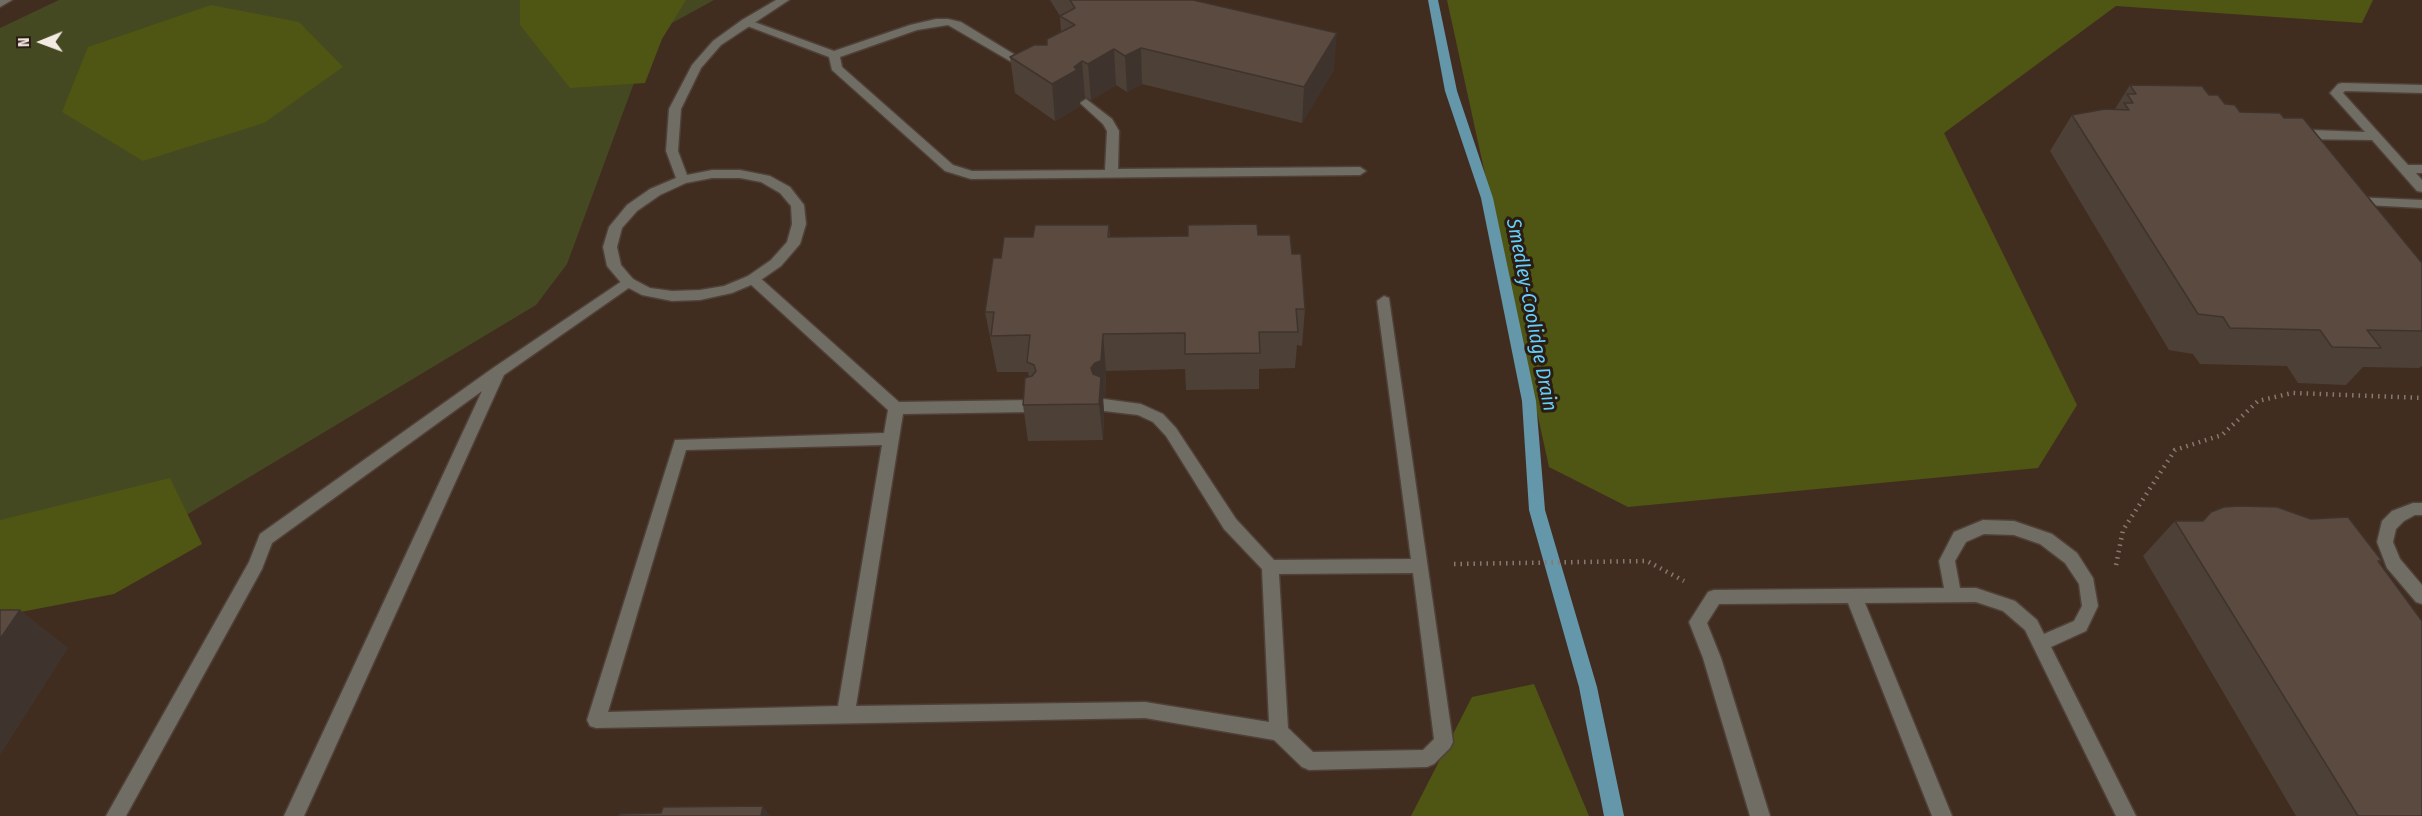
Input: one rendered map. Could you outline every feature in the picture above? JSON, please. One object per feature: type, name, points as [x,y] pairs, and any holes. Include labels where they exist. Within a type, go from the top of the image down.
[{"type":"street","points":[[0,4],[7,0]]},
{"type":"street","points":[[683,180],[672,151],[675,109],[696,67],[717,43],[746,22],[784,0]]},
{"type":"street","points":[[746,22],[834,55],[914,27],[948,22],[957,24],[1037,72]]},
{"type":"street","points":[[834,55],[836,68],[949,168],[971,175],[1360,171]]},
{"type":"street","points":[[2422,89],[2342,87],[2336,93],[2422,188]]},
{"type":"street","points":[[1086,103],[1108,122],[1113,131],[1111,174]]},
{"type":"street","points":[[2290,147],[2290,140],[2298,135],[2375,135]]},
{"type":"street","points":[[2405,169],[2422,169]]},
{"type":"street","points":[[712,174],[765,179],[785,190],[796,205],[799,224],[793,244],[776,262],[753,279],[727,290],[699,295],[672,296],[647,292],[628,282],[614,266],[610,247],[616,227],[640,202],[655,192],[683,180],[712,174]]},
{"type":"street","points":[[2335,197],[2371,204],[2422,204]]},
{"type":"street","points":[[753,279],[896,408],[1032,406]]},
{"type":"street","points":[[117,816],[256,564],[266,539],[498,372],[628,282]]},
{"type":"street","points":[[890,439],[680,444],[596,720],[1144,710],[1279,732],[1310,760],[1427,758],[1444,742],[1383,301]]},
{"type":"street","points":[[294,816],[498,372]]},
{"type":"street","points":[[1104,405],[1141,410],[1158,418],[1171,432],[1230,524],[1270,567],[1279,732]]},
{"type":"street","points":[[846,714],[896,408]]},
{"type":"street","points":[[2422,509],[2413,509],[2398,516],[2388,526],[2385,542],[2393,563],[2422,597]]},
{"type":"street","points":[[1953,594],[1947,561],[1960,537],[1983,527],[1993,527],[2014,528],[2046,539],[2071,558],[2087,582],[2090,606],[2080,626],[2040,644]]},
{"type":"street","points":[[1270,567],[1420,566]]},
{"type":"street","points":[[1760,816],[1712,658],[1698,622],[1714,597],[1953,594],[1976,595],[2009,606],[2031,625],[2126,816]]},
{"type":"street","points":[[1853,595],[1942,816]]},
{"type":"path","points":[[2115,568],[2123,530],[2175,450],[2222,435],[2259,401],[2292,393],[2422,398]]},
{"type":"path","points":[[1493,562],[1647,561],[1714,597]]},
{"type":"shaded area","points":[[0,0],[2422,0],[2422,816],[0,816]]},
{"type":"green space","points":[[59,0],[714,0],[652,34],[567,264],[536,305],[108,562],[0,590],[0,28]]},
{"type":"green space","points":[[520,0],[686,0],[662,39],[645,83],[570,88],[520,25]]},
{"type":"green space","points":[[1447,0],[2373,0],[2362,23],[2116,6],[1944,133],[2077,405],[2038,468],[1628,507],[1549,467]]},
{"type":"green space","points":[[211,5],[299,22],[343,67],[264,123],[143,161],[62,112],[88,47]]},
{"type":"green space","points":[[170,478],[202,544],[114,594],[0,616],[0,520]]},
{"type":"green space","points":[[1534,684],[1589,816],[1411,816],[1472,697]]},
{"type":"building","points":[[1070,0],[1193,0],[1337,33],[1304,87],[1141,48],[1125,56],[1114,49],[1088,64],[1082,61],[1074,67],[1077,70],[1052,84],[1010,57],[1034,45],[1047,45],[1047,39],[1075,25],[1060,16],[1075,8]]},
{"type":"building","points":[[2130,85],[2202,86],[2209,95],[2218,95],[2225,104],[2235,105],[2240,112],[2280,113],[2284,118],[2303,118],[2422,263],[2422,331],[2367,330],[2381,348],[2332,347],[2320,330],[2230,328],[2223,317],[2198,314],[2072,115],[2105,109],[2129,110],[2124,103],[2133,103],[2127,94],[2136,94]]},
{"type":"building","points":[[1257,224],[1258,235],[1290,235],[1292,254],[1301,254],[1305,309],[1296,309],[1298,332],[1259,332],[1260,353],[1185,354],[1185,333],[1103,334],[1101,361],[1095,363],[1091,368],[1093,374],[1101,377],[1099,404],[1023,405],[1025,378],[1032,376],[1036,371],[1034,365],[1027,362],[1030,335],[991,336],[994,312],[985,312],[993,258],[1001,258],[1004,237],[1033,237],[1035,225],[1109,225],[1108,237],[1188,236],[1188,225]]},
{"type":"building","points":[[2224,507],[2277,507],[2311,519],[2348,517],[2382,561],[2378,561],[2422,621],[2422,816],[2358,816],[2175,521],[2203,521],[2211,512]]},
{"type":"building","points":[[0,610],[20,610],[0,639]]},
{"type":"building","points":[[763,806],[761,816],[618,816],[620,814],[661,813],[663,807]]},
{"type":"waterway","name":"Smedley-Coolidge Drain","points":[[1433,0],[1451,91],[1487,198],[1529,401],[1537,510],[1588,687],[1614,816]]}]
